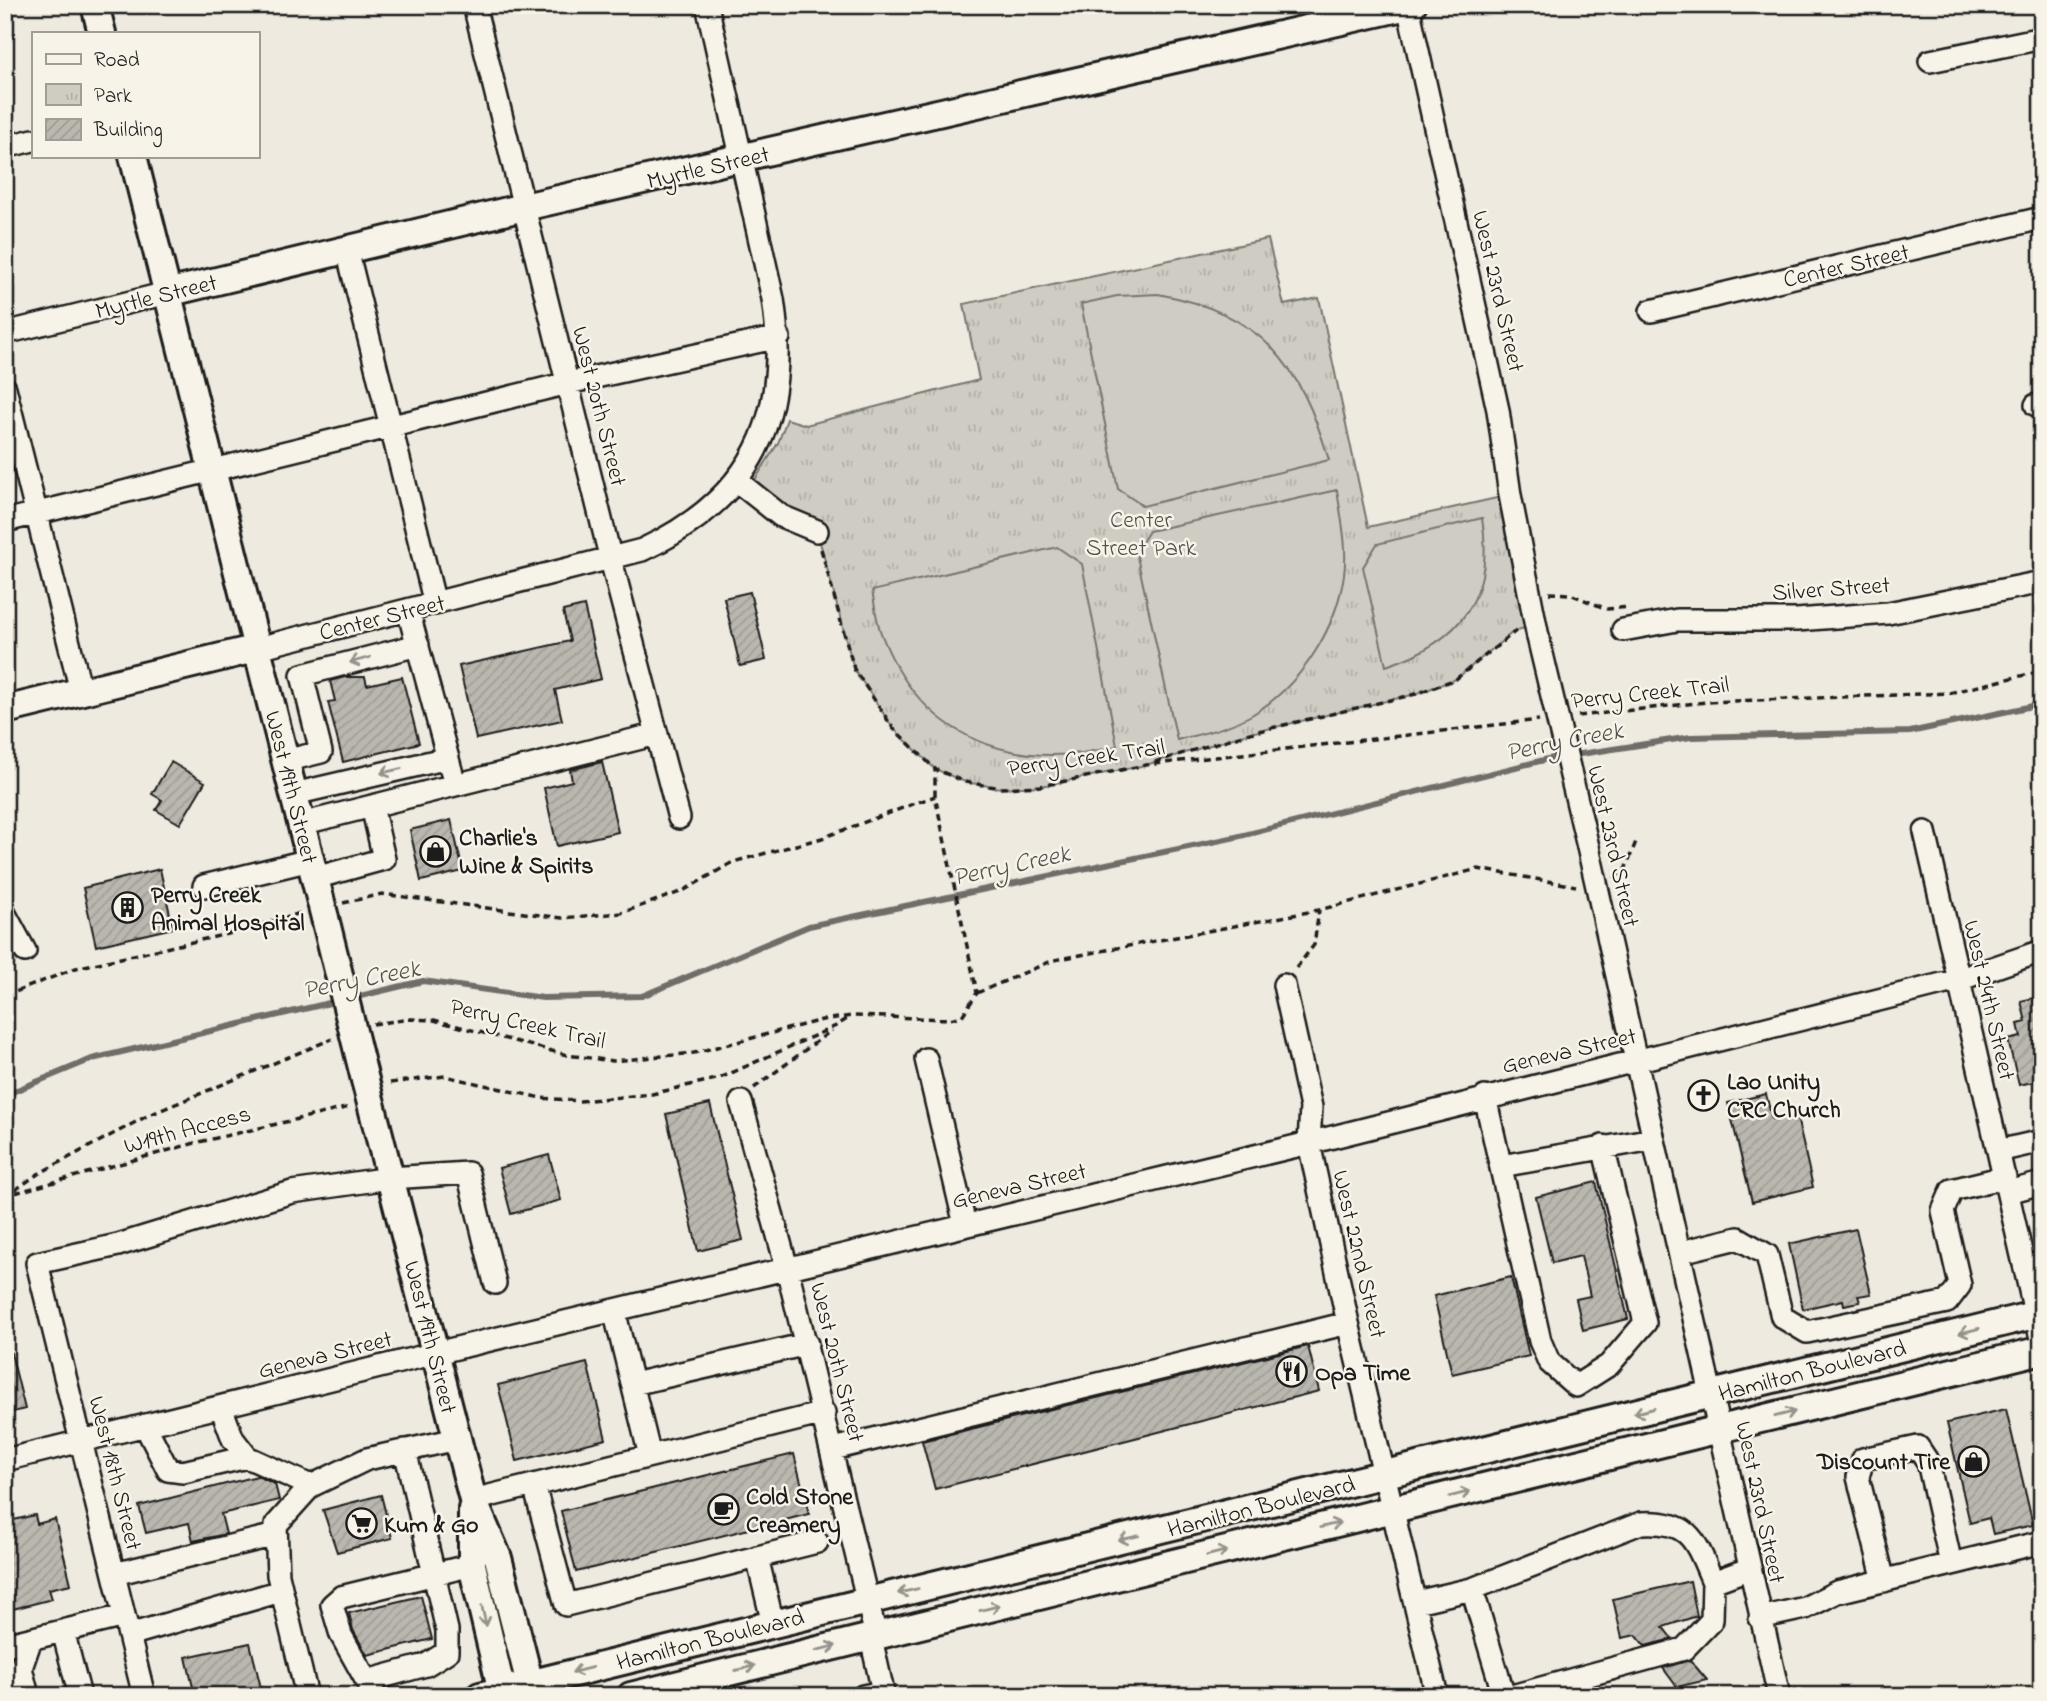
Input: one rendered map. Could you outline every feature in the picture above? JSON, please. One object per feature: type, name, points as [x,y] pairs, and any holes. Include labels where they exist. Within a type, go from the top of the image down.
[{"type":"main road","points":[[95,5],[102,32]]},
{"type":"main road","name":"Myrtle Street","points":[[167,293],[524,207],[1410,6]]},
{"type":"main road","name":"West 19th Street","points":[[133,158],[472,1500],[498,1558],[531,1690]]},
{"type":"main road","name":"Center Street","points":[[5,709],[258,648]]},
{"type":"main road","name":"Hamilton Boulevard","points":[[495,1694],[531,1690],[869,1600],[2039,1314]]},
{"type":"main road","name":"Hamilton Boulevard","points":[[631,1696],[2042,1350]]},
{"type":"main road","name":"West 19th Street","points":[[472,1500],[472,1565],[495,1694]]},
{"type":"street","name":"West 20th Street","points":[[474,5],[611,560],[679,818]]},
{"type":"street","name":"Center Street","points":[[258,648],[611,560],[678,534],[708,510],[737,481],[752,456],[772,410],[779,376],[779,337],[706,5]]},
{"type":"street","name":"West 23rd Street","points":[[1410,6],[1498,410],[1536,630],[1681,1252],[1748,1569],[1779,1696]]},
{"type":"street","points":[[1930,61],[2042,37]]},
{"type":"street","points":[[5,147],[32,140]]},
{"type":"street","name":"Center Street","points":[[1651,311],[2042,218]]},
{"type":"street","points":[[347,250],[435,604]]},
{"type":"street","name":"Myrtle Street","points":[[5,333],[167,293]]},
{"type":"street","points":[[5,521],[568,383],[779,337]]},
{"type":"street","points":[[5,388],[82,691]]},
{"type":"street","points":[[737,481],[781,516],[817,531]]},
{"type":"street","name":"Silver Street","points":[[1623,630],[1677,620],[1797,620],[1888,613],[2042,582]]},
{"type":"street","points":[[408,610],[455,785]]},
{"type":"street","points":[[285,761],[321,752],[302,675],[418,645]]},
{"type":"street","points":[[301,824],[657,734]]},
{"type":"street","points":[[294,794],[448,758]]},
{"type":"street","points":[[333,784],[340,814]]},
{"type":"street","points":[[204,886],[384,859],[372,806]]},
{"type":"street","name":"West 24th Street","points":[[1925,832],[2006,1185],[2039,1314],[2042,1343]]},
{"type":"street","points":[[5,914],[25,951]]},
{"type":"street","name":"Geneva Street","points":[[5,1460],[436,1353],[1309,1143],[1958,980],[2042,951]]},
{"type":"street","name":"West 22nd Street","points":[[1284,985],[1311,1107],[1309,1143],[1348,1323],[1437,1696]]},
{"type":"street","points":[[926,1059],[965,1225]]},
{"type":"street","points":[[1485,1097],[1540,1341],[1549,1362],[1576,1386],[1609,1365],[1645,1323],[1603,1146]]},
{"type":"street","name":"West 20th Street","points":[[741,1102],[807,1344],[869,1600],[883,1692],[863,1696]]},
{"type":"street","points":[[1501,1166],[1653,1139]]},
{"type":"street","points":[[1998,1151],[2042,1141]]},
{"type":"street","points":[[390,1178],[468,1173],[495,1283]]},
{"type":"street","name":"West 18th Street","points":[[142,1695],[37,1263],[118,1245],[292,1192],[390,1178]]},
{"type":"street","points":[[1681,1252],[1738,1238],[1767,1255],[1782,1317],[1807,1332],[1947,1302],[1960,1285],[1943,1211],[1952,1190],[2042,1183]]},
{"type":"street","points":[[614,1310],[650,1456]]},
{"type":"street","points":[[833,1449],[1348,1323]]},
{"type":"street","points":[[633,1384],[807,1344]]},
{"type":"street","points":[[221,1406],[233,1439],[247,1457],[311,1486]]},
{"type":"street","points":[[472,1500],[824,1413]]},
{"type":"street","points":[[145,1426],[168,1470],[183,1472],[247,1457]]},
{"type":"street","points":[[307,1696],[281,1591],[276,1525],[311,1486],[367,1459],[457,1438]]},
{"type":"street","points":[[1884,1581],[1858,1478],[1863,1459],[1918,1447],[1928,1462],[1951,1564]]},
{"type":"street","points":[[405,1450],[434,1574],[447,1630],[447,1652],[426,1665],[371,1688],[341,1635],[332,1605],[341,1597],[434,1574],[472,1565]]},
{"type":"street","points":[[534,1485],[566,1605],[817,1542]]},
{"type":"street","points":[[1416,1602],[1472,1589],[1641,1523],[1667,1522],[1682,1529],[1700,1550],[1713,1583],[1712,1619],[1684,1648],[1511,1696]]},
{"type":"street","points":[[114,1574],[276,1535]]},
{"type":"street","points":[[1760,1618],[1805,1608],[1837,1592],[2042,1542]]},
{"type":"street","points":[[757,1557],[773,1624]]},
{"type":"street","points":[[1713,1583],[1748,1569]]},
{"type":"street","points":[[1472,1589],[1504,1696]]},
{"type":"street","points":[[5,1645],[64,1631],[126,1626],[281,1591]]},
{"type":"street","points":[[64,1631],[80,1696]]},
{"type":"street","points":[[28,1696],[21,1668],[31,1639]]},
{"type":"street","points":[[5,1682],[9,1696]]},
{"type":"path","points":[[817,531],[854,669],[893,729],[935,769],[935,796],[977,993],[1054,960],[1319,910],[1478,870],[1598,890],[1625,870],[1637,839]]},
{"type":"path","points":[[1530,597],[1557,591],[1607,609],[1629,605],[1650,625]]},
{"type":"path","points":[[1146,765],[1246,734],[1416,694],[1456,679],[1513,632],[1536,630]]},
{"type":"path","name":"Perry Creek Trail","points":[[1569,717],[1706,702],[1949,693],[2042,671]]},
{"type":"path","name":"Perry Creek Trail","points":[[935,769],[965,782],[1001,788],[1041,786],[1146,765],[1542,720]]},
{"type":"path","points":[[5,996],[76,968],[324,913],[382,894],[562,918],[621,913],[683,891],[733,862],[822,838],[935,796]]},
{"type":"path","points":[[1284,985],[1314,945],[1319,910]]},
{"type":"path","name":"Perry Creek Trail","points":[[372,1024],[411,1019],[434,1020],[568,1055],[613,1061],[694,1053],[822,1020],[852,1016],[950,1019],[962,1016],[977,993]]},
{"type":"path","points":[[741,1102],[757,1085],[852,1016]]},
{"type":"path","name":"W19th Access","points":[[13,1193],[195,1143],[368,1090],[445,1076],[541,1098],[580,1101],[652,1094],[720,1079],[836,1026]]},
{"type":"path","points":[[5,1197],[38,1174],[149,1115],[333,1039]]},
{"type":"green space","name":"Center Street Park","points":[[1268,239],[1284,305],[1319,298],[1368,527],[1510,495],[1535,624],[1513,632],[1456,679],[1416,694],[1246,734],[1146,765],[1041,786],[1001,788],[965,782],[935,769],[893,728],[854,669],[817,531],[749,489],[778,443],[787,419],[806,425],[979,380],[964,304]]},
{"type":"green space","points":[[1158,294],[1225,314],[1250,329],[1272,348],[1290,370],[1305,396],[1329,460],[1143,506],[1118,489],[1081,304],[1117,296]]},
{"type":"green space","points":[[1337,490],[1345,543],[1344,575],[1334,615],[1315,652],[1289,685],[1249,717],[1177,740],[1136,552],[1149,531]]},
{"type":"green space","points":[[1482,518],[1485,546],[1483,571],[1477,593],[1467,613],[1434,644],[1386,666],[1363,567],[1377,544]]},
{"type":"green space","points":[[1057,547],[1082,564],[1117,746],[1079,753],[1042,755],[1007,750],[975,739],[946,722],[920,699],[898,669],[881,633],[872,591]]},
{"type":"building","points":[[750,592],[766,660],[740,666],[724,598]]},
{"type":"building","points":[[584,606],[601,679],[555,690],[562,720],[476,739],[459,666],[570,641],[563,611]]},
{"type":"building","points":[[345,677],[365,677],[367,685],[402,677],[419,743],[343,762],[328,702],[335,701],[330,681]]},
{"type":"building","points":[[171,762],[205,782],[180,824],[156,810],[162,800],[152,794]]},
{"type":"building","points":[[602,762],[618,832],[557,846],[544,788],[572,781],[570,770]]},
{"type":"building","name":"Charlie's Wine & Spirits","points":[[451,820],[463,871],[421,881],[410,830]]},
{"type":"building","name":"Perry Creek Animal Hospital","points":[[160,869],[173,928],[96,946],[83,888]]},
{"type":"building","points":[[2042,996],[2042,1080],[2019,1085],[2008,1040],[2021,1037],[2018,1024],[2026,1022],[2021,1001]]},
{"type":"building","points":[[1766,1094],[1772,1119],[1796,1113],[1813,1187],[1752,1202],[1728,1103]]},
{"type":"building","points":[[710,1104],[743,1240],[698,1251],[666,1114]]},
{"type":"building","points":[[549,1155],[561,1200],[511,1214],[499,1168]]},
{"type":"building","points":[[1596,1182],[1628,1319],[1583,1330],[1576,1299],[1590,1296],[1581,1256],[1552,1263],[1536,1197]]},
{"type":"building","points":[[1856,1229],[1871,1294],[1858,1296],[1860,1302],[1844,1305],[1843,1300],[1803,1309],[1789,1244]]},
{"type":"building","points":[[1511,1277],[1529,1356],[1452,1374],[1434,1296]]},
{"type":"building","points":[[1308,1346],[1319,1391],[935,1489],[922,1441]]},
{"type":"building","points":[[11,1353],[25,1409],[5,1414],[5,1354]]},
{"type":"building","points":[[587,1363],[606,1439],[517,1461],[498,1385]]},
{"type":"building","points":[[2006,1409],[2033,1525],[1993,1534],[1989,1518],[1970,1523],[1947,1423]]},
{"type":"building","points":[[794,1454],[809,1514],[576,1572],[561,1511]]},
{"type":"building","points":[[257,1476],[275,1484],[279,1500],[221,1514],[226,1534],[193,1541],[189,1523],[146,1533],[139,1506]]},
{"type":"building","points":[[381,1495],[392,1538],[337,1552],[323,1510]]},
{"type":"building","points":[[35,1515],[37,1524],[55,1519],[71,1584],[49,1589],[52,1599],[9,1610],[5,1597],[5,1522]]},
{"type":"building","points":[[1690,1581],[1697,1616],[1663,1627],[1672,1639],[1645,1646],[1636,1635],[1622,1638],[1613,1599]]},
{"type":"building","points":[[421,1596],[432,1639],[367,1655],[353,1630],[349,1613]]},
{"type":"building","points":[[250,1643],[263,1696],[195,1696],[186,1657]]},
{"type":"building","points":[[1690,1660],[1707,1680],[1677,1687],[1663,1668]]},
{"type":"waterway","name":"Perry Creek","points":[[352,998],[423,981],[543,998],[642,996],[809,926],[1236,837],[1548,759],[1691,737],[1910,732],[2042,704]]},
{"type":"waterway","name":"Perry Creek","points":[[5,1095],[92,1059],[338,1001]]},
{"type":"place","name":"Charlie's Wine & Spirits","points":[[436,851]]},
{"type":"place","name":"Perry Creek Animal Hospital","points":[[128,908]]},
{"type":"place","name":"Lao Unity CRC Church","points":[[1704,1095]]},
{"type":"place","name":"Opa Time","points":[[1292,1372]]},
{"type":"place","name":"Discount Tire","points":[[1973,1461]]},
{"type":"place","name":"Cold Stone Creamery","points":[[723,1510]]},
{"type":"place","name":"Kum & Go","points":[[361,1524]]}]
